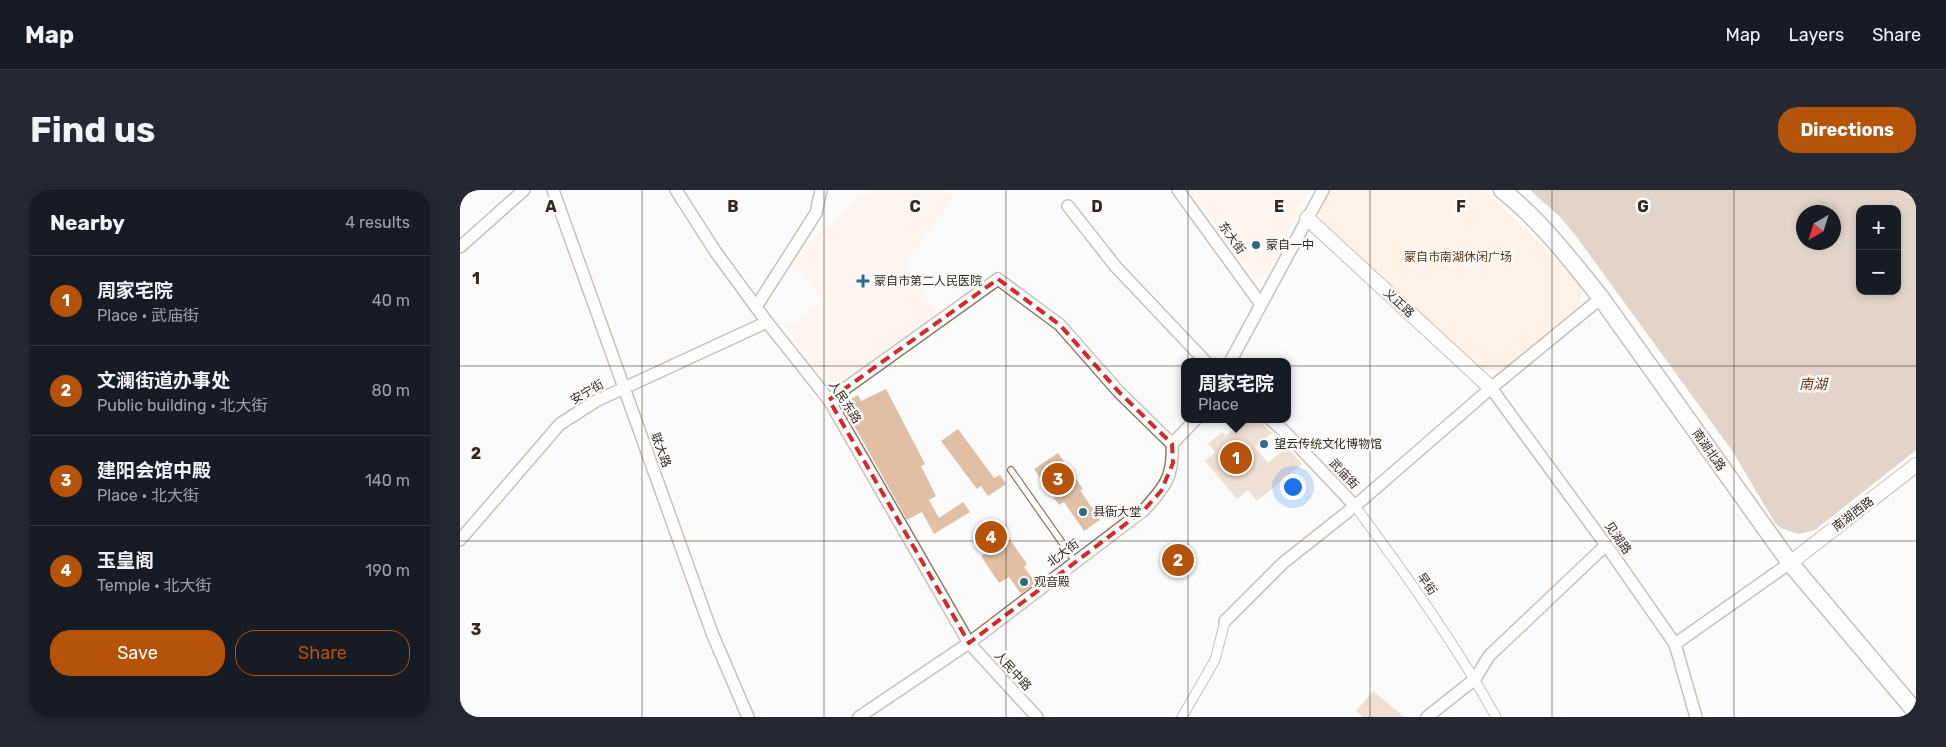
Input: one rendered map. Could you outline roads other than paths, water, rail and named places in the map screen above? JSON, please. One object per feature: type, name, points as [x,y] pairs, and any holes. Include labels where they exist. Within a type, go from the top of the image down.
[{"type":"main road","name":"南湖北路","points":[[1502,190],[1518,202],[1550,236],[1601,298],[1790,563],[1916,712]]},
{"type":"street","points":[[460,247],[524,190]]},
{"type":"street","name":"联大路","points":[[553,190],[712,633],[748,717]]},
{"type":"street","name":"人民东路","points":[[676,190],[715,251],[756,307],[830,400],[969,643]]},
{"type":"street","points":[[756,307],[816,213],[821,190]]},
{"type":"street","name":"东大街","points":[[1178,190],[1260,303]]},
{"type":"street","points":[[1232,358],[1306,218],[1323,190]]},
{"type":"street","points":[[1068,206],[1116,267],[1202,358]]},
{"type":"street","name":"义正路","points":[[1306,218],[1491,388]]},
{"type":"street","points":[[830,400],[998,279],[1060,324],[1118,392],[1172,444],[1192,423]]},
{"type":"street","points":[[1182,717],[1215,660],[1225,621],[1283,563],[1355,506],[1491,388],[1601,298]]},
{"type":"street","name":"安宁街","points":[[460,538],[560,424],[596,401],[767,322]]},
{"type":"street","name":"见湖路","points":[[1491,388],[1606,545],[1675,644],[1696,717]]},
{"type":"street","name":"武庙街","points":[[1275,423],[1355,506]]},
{"type":"street","name":"北大街","points":[[859,717],[969,643],[1144,510],[1161,491],[1173,463],[1172,444]]},
{"type":"street","name":"南湖西路","points":[[1790,563],[1916,465]]},
{"type":"street","name":"早街","points":[[1355,506],[1421,595],[1474,678],[1496,717]]},
{"type":"street","points":[[1427,717],[1474,678],[1489,656],[1606,545]]},
{"type":"street","points":[[1675,644],[1790,563]]},
{"type":"street","name":"人民中路","points":[[969,643],[1037,717]]},
{"type":"lane","points":[[1011,470],[1075,561]]},
{"type":"water","name":"南湖","points":[[1530,190],[1916,190],[1916,450],[1815,530],[1798,534],[1781,528],[1775,523],[1733,452],[1576,236],[1560,217]]},
{"type":"place","name":"蒙自一中","points":[[1256,245]]},
{"type":"place","name":"蒙自市第二人民医院","points":[[863,281]]},
{"type":"place","name":"望云传统文化博物馆","points":[[1264,444]]},
{"type":"place","name":"周家宅院","points":[[1236,458]]},
{"type":"place","name":"建阳会馆中殿","points":[[1058,479]]},
{"type":"place","name":"县衙大堂","points":[[1083,512]]},
{"type":"place","name":"玉皇阁","points":[[991,537]]},
{"type":"place","name":"文澜街道办事处","points":[[1178,560]]},
{"type":"place","name":"观音殿","points":[[1024,582]]},
{"type":"park label","name":"蒙自市南湖休闲广场","points":[[1458,257]]}]
